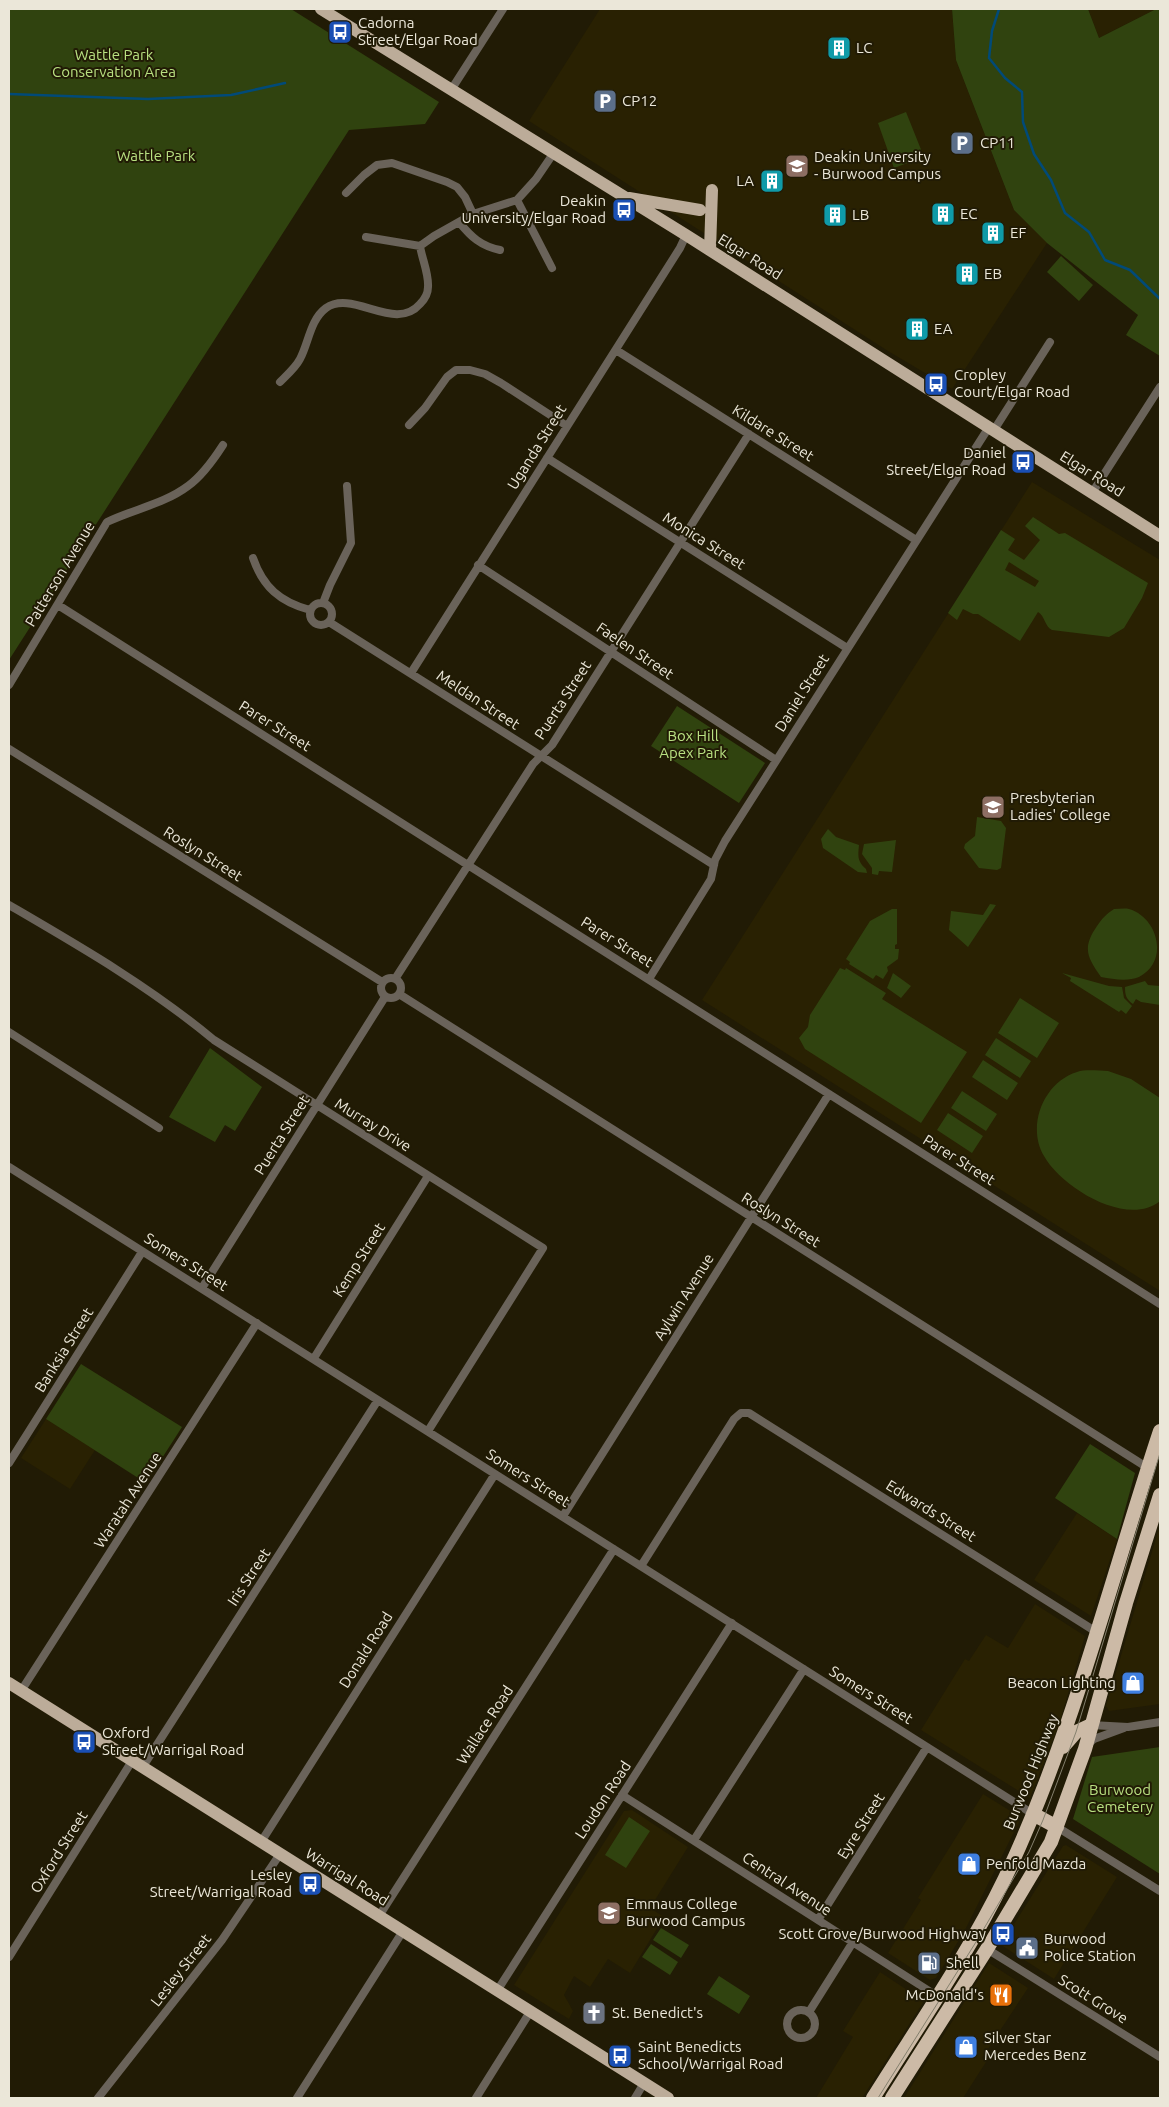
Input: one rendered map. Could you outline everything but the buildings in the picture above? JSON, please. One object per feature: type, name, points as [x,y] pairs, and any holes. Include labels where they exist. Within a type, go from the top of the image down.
[{"type":"highway","name":"Burwood Highway","points":[[872,2098],[972,1940],[1005,1877],[1033,1814],[1056,1758],[1098,1633],[1160,1431]]},
{"type":"highway","points":[[892,2098],[987,1949],[1039,1865],[1051,1842],[1085,1749],[1114,1643],[1160,1496]]},
{"type":"highway","points":[[1098,1633],[1114,1643]]},
{"type":"highway","points":[[1056,1758],[1074,1735],[1082,1728],[1091,1725]]},
{"type":"highway","points":[[1033,1814],[1057,1827]]},
{"type":"highway","points":[[972,1940],[987,1949]]},
{"type":"highway","points":[[937,1996],[951,2006]]},
{"type":"main road","name":"Elgar Road","points":[[321,9],[710,250],[1160,536]]},
{"type":"main road","points":[[710,250],[712,190]]},
{"type":"main road","points":[[624,198],[700,210]]},
{"type":"main road","name":"Warrigal Road","points":[[9,1684],[668,2098]]},
{"type":"street","points":[[450,90],[503,9]]},
{"type":"street","points":[[366,237],[420,246],[473,214],[516,200],[536,179],[553,154]]},
{"type":"street","points":[[346,193],[364,174],[378,165],[392,163],[457,187],[465,197],[473,214]]},
{"type":"street","points":[[516,200],[552,268]]},
{"type":"street","points":[[459,222],[471,237],[487,248],[500,250]]},
{"type":"street","name":"Uganda Street","points":[[411,673],[616,350],[680,248],[686,235]]},
{"type":"street","points":[[280,382],[300,360],[314,322],[326,308],[340,302],[389,313],[405,314],[416,309],[425,299],[428,288],[420,246]]},
{"type":"street","name":"Daniel Street","points":[[649,979],[711,879],[714,865],[726,841],[776,760],[916,540],[1050,342]]},
{"type":"street","name":"Kildare Street","points":[[616,350],[916,540]]},
{"type":"street","points":[[409,425],[425,408],[447,377],[456,370],[470,370],[485,374],[501,383],[567,426]]},
{"type":"street","points":[[1092,493],[1160,387]]},
{"type":"street","name":"Puerta Street","points":[[396,979],[533,764],[552,745],[748,434]]},
{"type":"street","name":"Patterson Avenue","points":[[9,685],[107,522],[158,502],[189,486],[215,457],[223,445]]},
{"type":"street","name":"Monica Street","points":[[547,458],[847,648]]},
{"type":"street","points":[[323,603],[351,543],[347,486]]},
{"type":"street","points":[[253,558],[259,574],[270,589],[288,602],[310,610]]},
{"type":"street","name":"Faelen Street","points":[[478,566],[776,760]]},
{"type":"street","points":[[323,603],[332,611],[329,622],[322,625],[315,624],[310,618],[310,610],[314,605],[323,603]]},
{"type":"street","name":"Parer Street","points":[[58,605],[1160,1304]]},
{"type":"street","name":"Meldan Street","points":[[329,622],[714,865]]},
{"type":"street","name":"Roslyn Street","points":[[9,749],[382,982]]},
{"type":"street","name":"Murray Drive","points":[[9,905],[109,963],[175,1008],[214,1040],[543,1248],[428,1432]]},
{"type":"street","points":[[390,978],[396,979],[400,984],[399,994],[394,998],[385,997],[380,988],[382,982],[390,978]]},
{"type":"street","name":"Roslyn Street","points":[[399,994],[1148,1468]]},
{"type":"street","name":"Puerta Street","points":[[202,1288],[385,997]]},
{"type":"street","points":[[9,1032],[158,1128]]},
{"type":"street","name":"Aylwin Avenue","points":[[563,1516],[829,1094]]},
{"type":"street","name":"Somers Street","points":[[9,1167],[1033,1814]]},
{"type":"street","name":"Kemp Street","points":[[314,1358],[428,1176]]},
{"type":"street","name":"Banksia Street","points":[[9,1463],[142,1252]]},
{"type":"street","name":"Waratah Avenue","points":[[21,1691],[257,1323]]},
{"type":"street","name":"Iris Street","points":[[137,1765],[378,1400]]},
{"type":"street","name":"Edwards Street","points":[[641,1566],[734,1419],[741,1413],[748,1413],[1098,1633]]},
{"type":"street","name":"Donald Road","points":[[261,1842],[495,1474]]},
{"type":"street","name":"Wallace Road","points":[[379,1916],[614,1549]]},
{"type":"street","name":"Loudon Road","points":[[497,1991],[732,1623]]},
{"type":"street","points":[[694,1840],[804,1669]]},
{"type":"street","points":[[1091,1725],[1128,1726],[1160,1722]]},
{"type":"street","points":[[1085,1749],[1094,1739],[1128,1726]]},
{"type":"street","name":"Eyre Street","points":[[818,1920],[927,1746]]},
{"type":"street","name":"Oxford Street","points":[[9,1957],[137,1765]]},
{"type":"street","name":"Central Avenue","points":[[622,1795],[937,1996]]},
{"type":"street","points":[[1057,1827],[1160,1891]]},
{"type":"street","name":"Lesley Street","points":[[98,2098],[222,1940],[280,1854]]},
{"type":"street","points":[[298,2098],[403,1931]]},
{"type":"street","points":[[809,2012],[853,1942]]},
{"type":"street","name":"Scott Grove","points":[[987,1949],[1160,2057]]},
{"type":"street","points":[[476,2098],[530,2012]]},
{"type":"street","points":[[635,2098],[644,2083]]},
{"type":"shaded area","name":"Deakin University - Burwood Campus","points":[[600,9],[952,9],[956,60],[1014,210],[1047,243],[952,389],[888,351],[529,121]]},
{"type":"shaded area","points":[[1088,9],[1156,9],[1099,38]]},
{"type":"shaded area","name":"Presbyterian Ladies' College","points":[[1032,482],[1160,560],[1160,1291],[702,1000]]},
{"type":"shaded area","points":[[46,1419],[95,1450],[70,1489],[21,1458]]},
{"type":"shaded area","points":[[1077,1513],[1117,1539],[1091,1616],[1034,1580]]},
{"type":"shaded area","points":[[1160,1525],[1160,1704],[1109,1711],[1106,1706]]},
{"type":"shaded area","points":[[1035,1604],[1085,1636],[1060,1721],[1030,1798],[921,1730],[965,1659],[969,1661],[986,1635],[1008,1648]]},
{"type":"shaded area","points":[[983,1794],[1017,1815],[1019,1822],[965,1930],[936,1978],[930,1980],[888,1953],[921,1900],[918,1898]]},
{"type":"shaded area","name":"Emmaus College Burwood Campus","points":[[632,1810],[688,1847],[650,1908],[664,1917],[630,1973],[608,1959],[590,1987],[574,1976],[564,1995],[573,2011],[569,2019],[514,1985],[624,1811]]},
{"type":"shaded area","points":[[1066,1845],[1117,1877],[1054,1979],[1001,1945],[1063,1846]]},
{"type":"shaded area","points":[[989,1963],[1028,1988],[982,2058],[986,2062],[963,2098],[904,2098]]},
{"type":"shaded area","points":[[880,1972],[924,2001],[862,2098],[816,2098],[853,2037],[843,2031]]},
{"type":"green space","name":"Wattle Park","points":[[9,9],[291,9],[439,102],[425,124],[349,130],[9,660]]},
{"type":"green space","points":[[952,9],[1088,9],[1099,38],[1156,9],[1160,9],[1160,356],[1126,335],[1138,315],[1047,243],[1014,210],[956,60]]},
{"type":"green space","points":[[906,112],[924,157],[894,168],[878,123]]},
{"type":"green space","points":[[1061,256],[1093,285],[1079,301],[1047,272]]},
{"type":"green space","points":[[1033,517],[1059,534],[1065,533],[1148,583],[1142,598],[1124,628],[1109,637],[1052,630],[1038,612],[1020,641],[978,614],[973,614],[963,609],[957,620],[948,613],[1001,530],[1015,539],[1008,550],[1024,560],[1040,540],[1025,526]],"holes":[[[1009,562],[1039,581],[1035,587],[1005,570]]]},
{"type":"green space","name":"Box Hill Apex Park","points":[[677,706],[765,763],[739,803],[651,746]]},
{"type":"green space","points":[[977,817],[1001,821],[1006,828],[1001,868],[997,870],[979,868],[964,848],[965,844],[975,836]]},
{"type":"green space","points":[[828,829],[836,837],[859,845],[859,858],[867,873],[858,872],[823,848],[821,839]]},
{"type":"green space","points":[[896,840],[892,872],[879,871],[878,875],[872,874],[872,868],[862,854],[864,844]]},
{"type":"green space","points":[[990,904],[996,905],[968,947],[949,930],[951,911],[983,915]]},
{"type":"green space","points":[[892,909],[897,909],[897,944],[895,949],[899,949],[898,959],[887,967],[888,971],[883,979],[876,975],[873,979],[849,964],[850,962],[846,959],[870,921]]},
{"type":"green space","points":[[1114,909],[1129,909],[1139,914],[1147,921],[1156,941],[1157,951],[1154,961],[1148,970],[1134,979],[1120,980],[1101,977],[1092,964],[1088,952],[1089,940],[1092,934],[1102,919]]},
{"type":"green space","points":[[840,968],[845,970],[846,968],[886,993],[882,999],[967,1052],[921,1123],[805,1049],[799,1038],[808,1027],[810,1015]]},
{"type":"green space","points":[[893,973],[911,986],[901,998],[887,988]]},
{"type":"green space","points":[[1062,973],[1109,986],[1122,987],[1124,998],[1132,1006],[1126,1014],[1121,1010],[1119,1012],[1070,981],[1071,978]]},
{"type":"green space","points":[[1145,981],[1148,985],[1160,986],[1160,1005],[1141,1002],[1136,999],[1133,1004],[1127,999],[1125,987]]},
{"type":"green space","points":[[1020,998],[1059,1023],[1037,1058],[998,1033]]},
{"type":"green space","points":[[996,1038],[1031,1061],[1020,1078],[985,1055]]},
{"type":"green space","points":[[210,1048],[262,1087],[235,1131],[225,1125],[215,1142],[169,1117]]},
{"type":"green space","points":[[983,1060],[1018,1083],[1007,1100],[972,1077]]},
{"type":"green space","points":[[1088,1070],[1108,1071],[1131,1079],[1160,1098],[1160,1201],[1146,1208],[1130,1210],[1113,1207],[1079,1191],[1053,1168],[1044,1156],[1039,1144],[1037,1132],[1041,1106],[1055,1085],[1065,1077],[1077,1072]]},
{"type":"green space","points":[[962,1091],[997,1114],[986,1131],[951,1108]]},
{"type":"green space","points":[[948,1113],[983,1136],[972,1153],[937,1130]]},
{"type":"green space","points":[[81,1364],[182,1427],[146,1483],[46,1419]]},
{"type":"green space","points":[[1090,1444],[1135,1473],[1117,1539],[1055,1498]]},
{"type":"green space","name":"Burwood Cemetery","points":[[1160,1747],[1160,1874],[1073,1819],[1092,1757]]},
{"type":"green space","points":[[629,1817],[650,1831],[626,1868],[605,1855]]},
{"type":"green space","points":[[661,1928],[689,1945],[681,1958],[653,1940]]},
{"type":"green space","points":[[651,1944],[678,1962],[670,1975],[642,1957]]},
{"type":"green space","points":[[719,1976],[750,1996],[739,2014],[707,1994]]},
{"type":"waterway","points":[[999,9],[992,31],[989,58],[1005,78],[1022,92],[1023,122],[1034,154],[1051,180],[1065,213],[1089,232],[1105,260],[1130,270],[1160,299]]},
{"type":"waterway","points":[[9,94],[148,99],[231,95],[285,83]]},
{"type":"tram line","points":[[878,2098],[976,1942],[1029,1852],[1043,1820],[1076,1732],[1160,1453]]},
{"type":"place","name":"Cadorna Street/Elgar Road","points":[[340,32]]},
{"type":"place","name":"LC","points":[[839,48]]},
{"type":"place","name":"CP12","points":[[605,101]]},
{"type":"place","name":"CP11","points":[[962,143]]},
{"type":"place","name":"Deakin University - Burwood Campus","points":[[797,166]]},
{"type":"place","name":"LA","points":[[772,181]]},
{"type":"place","name":"Deakin University/Elgar Road","points":[[624,210]]},
{"type":"place","name":"EC","points":[[943,214]]},
{"type":"place","name":"LB","points":[[835,215]]},
{"type":"place","name":"EF","points":[[993,233]]},
{"type":"place","name":"EB","points":[[967,274]]},
{"type":"place","name":"EA","points":[[917,329]]},
{"type":"place","name":"Cropley Court/Elgar Road","points":[[936,384]]},
{"type":"place","name":"Daniel Street/Elgar Road","points":[[1023,462]]},
{"type":"place","name":"Presbyterian Ladies' College","points":[[993,807]]},
{"type":"place","name":"Beacon Lighting","points":[[1133,1683]]},
{"type":"place","name":"Oxford Street/Warrigal Road","points":[[84,1742]]},
{"type":"place","name":"Penfold Mazda","points":[[969,1864]]},
{"type":"place","name":"Lesley Street/Warrigal Road","points":[[310,1884]]},
{"type":"place","name":"Emmaus College Burwood Campus","points":[[609,1913]]},
{"type":"place","name":"Scott Grove/Burwood Highway","points":[[1003,1934]]},
{"type":"place","name":"Burwood Police Station","points":[[1027,1948]]},
{"type":"place","name":"Shell","points":[[929,1963]]},
{"type":"place","name":"McDonald's","points":[[1001,1995]]},
{"type":"place","name":"St. Benedict's","points":[[594,2013]]},
{"type":"place","name":"Silver Star Mercedes Benz","points":[[966,2047]]},
{"type":"place","name":"Saint Benedicts School/Warrigal Road","points":[[620,2056]]},
{"type":"park label","name":"Wattle Park Conservation Area","points":[[114,64]]}]
